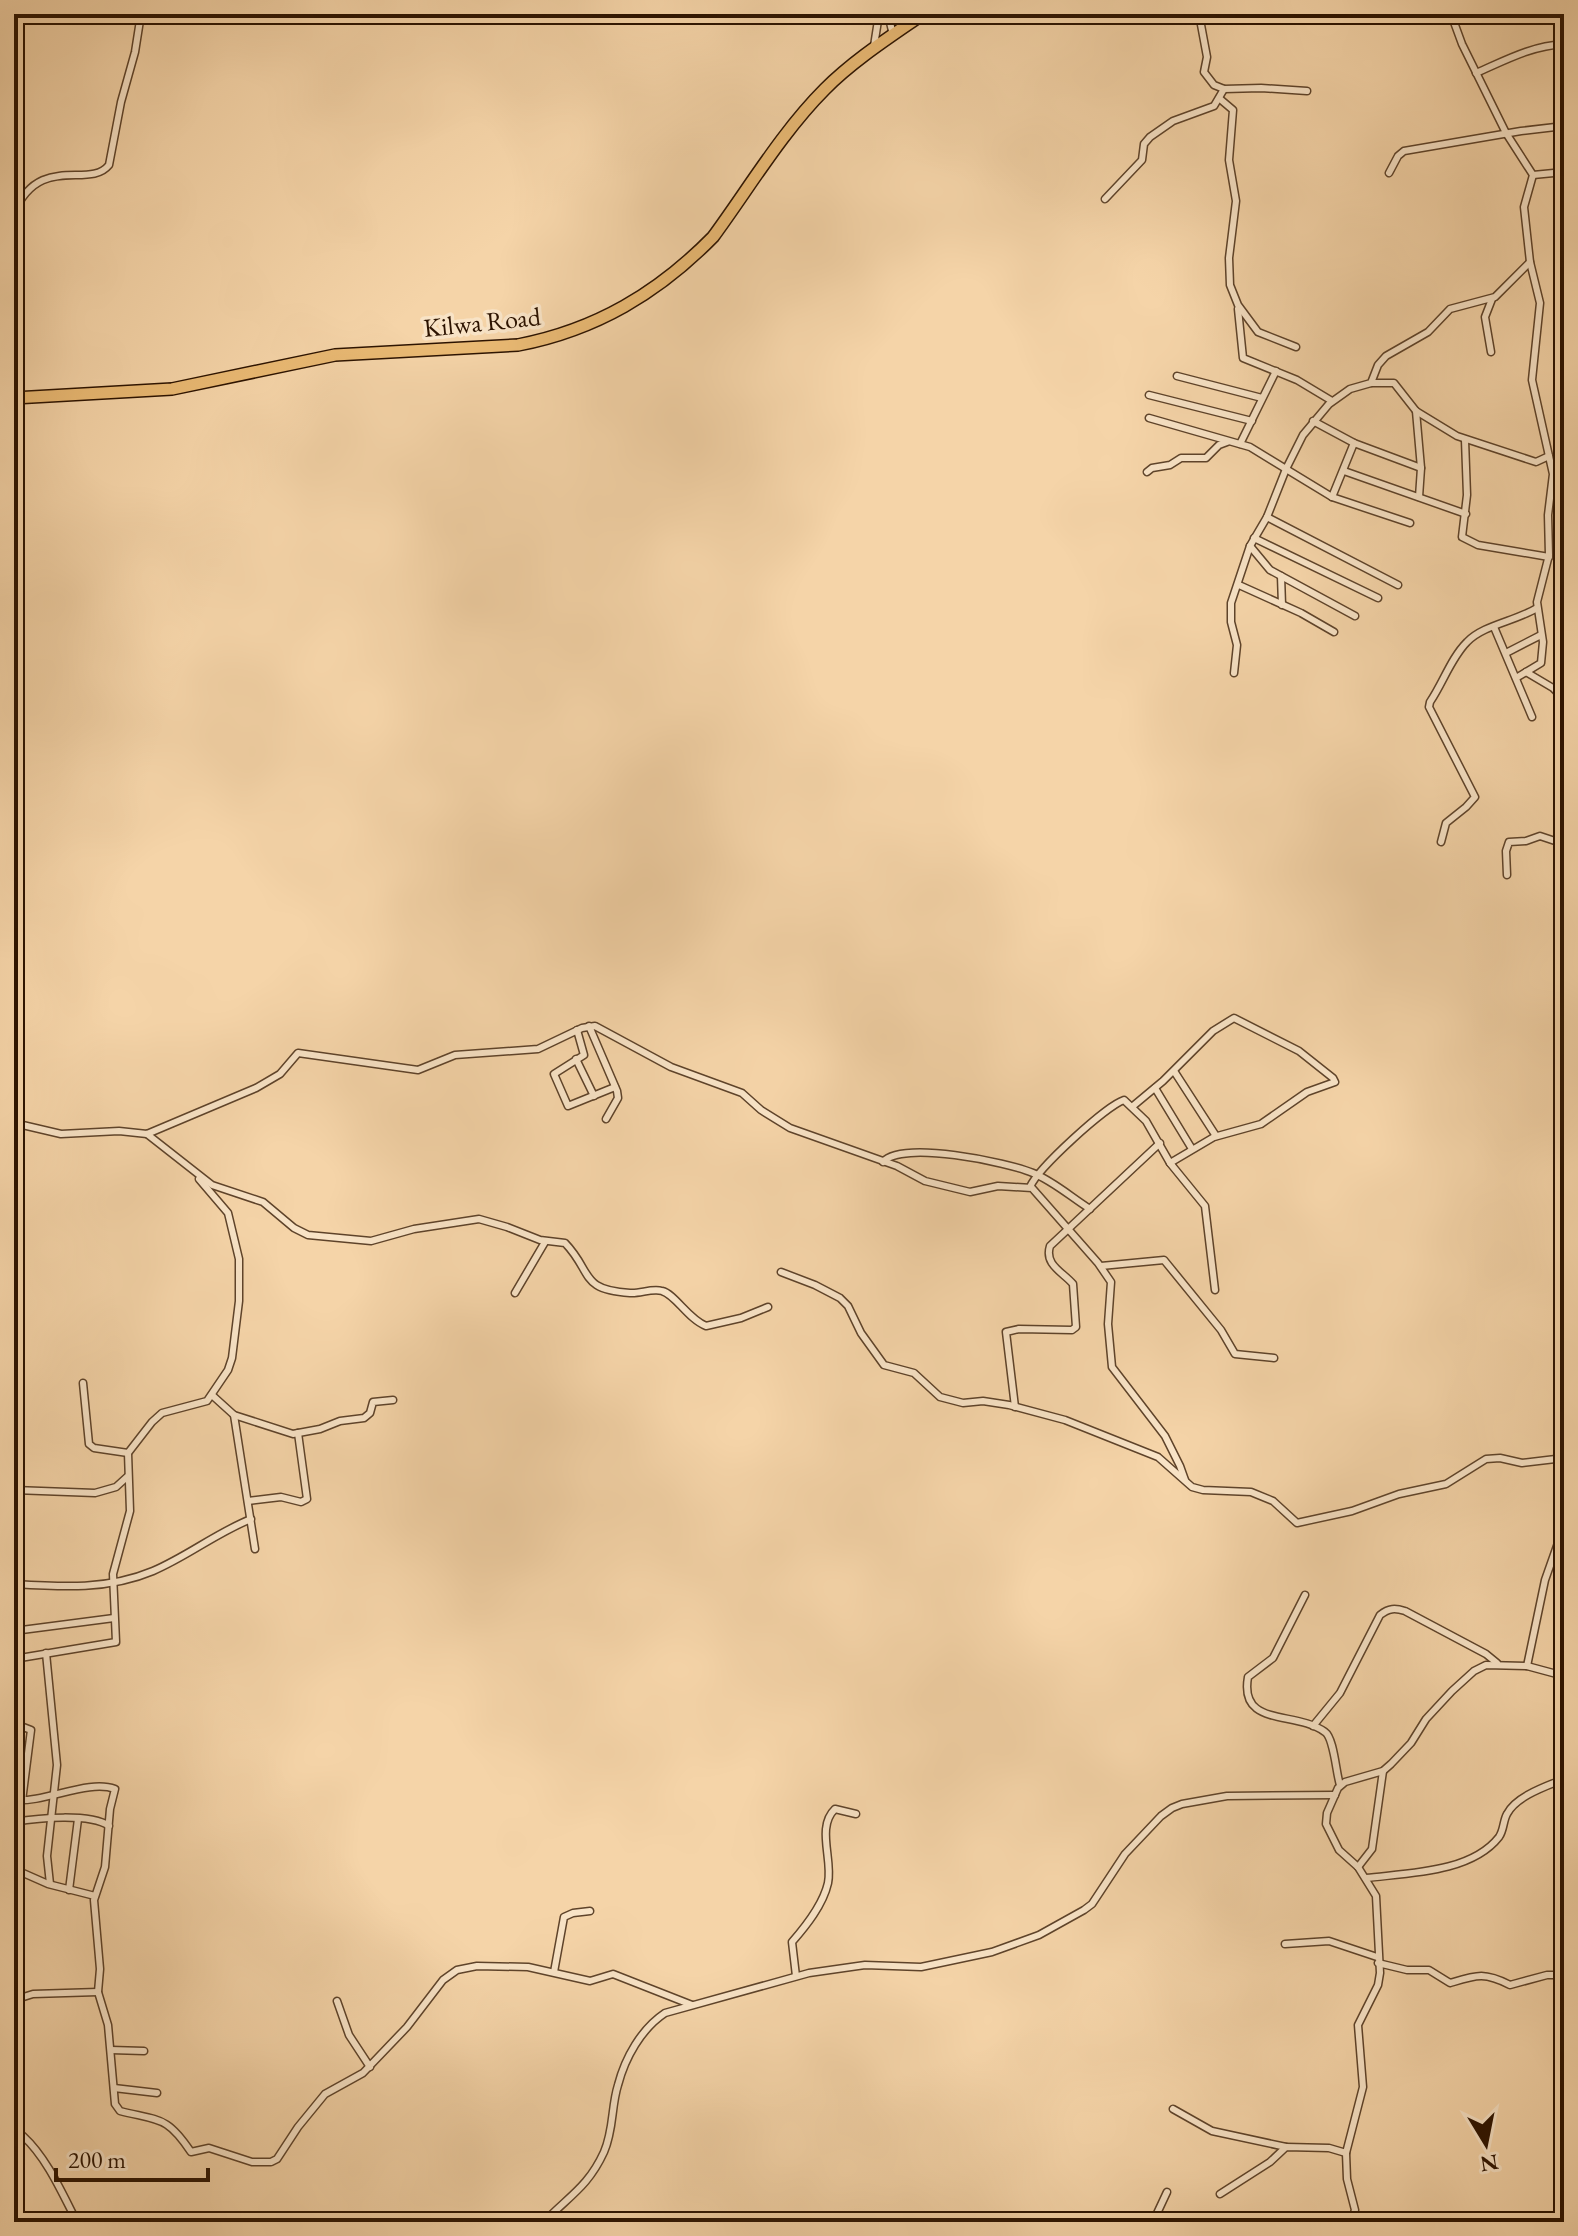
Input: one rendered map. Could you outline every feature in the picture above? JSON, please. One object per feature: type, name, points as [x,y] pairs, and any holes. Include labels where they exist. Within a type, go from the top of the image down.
[{"type":"highway","name":"Kilwa Road","points":[[14,398],[172,389],[335,355],[518,345],[546,340],[592,324],[656,288],[697,253],[713,237],[825,89],[923,14]]},
{"type":"street","points":[[14,213],[33,185],[56,176],[100,172],[109,165],[141,14]]},
{"type":"street","points":[[874,49],[879,14]]},
{"type":"street","points":[[888,14],[893,35]]},
{"type":"street","points":[[1199,14],[1207,57],[1204,72],[1214,85],[1224,89],[1307,91]]},
{"type":"street","points":[[1451,14],[1506,133],[1533,175],[1524,207],[1530,262],[1540,311],[1532,380],[1553,474],[1548,515],[1549,557],[1539,587],[1537,608],[1542,659],[1541,663],[1516,678]]},
{"type":"street","points":[[1476,73],[1539,46],[1564,44]]},
{"type":"street","points":[[1105,199],[1142,160],[1144,144],[1150,137],[1173,121],[1207,110],[1220,99],[1224,89]]},
{"type":"street","points":[[1220,99],[1233,110],[1229,160],[1236,201],[1230,285],[1238,305],[1258,332],[1296,347]]},
{"type":"street","points":[[1389,173],[1404,151],[1564,126]]},
{"type":"street","points":[[1533,175],[1564,172]]},
{"type":"street","points":[[1491,352],[1485,317],[1492,299],[1530,262]]},
{"type":"street","points":[[1371,383],[1378,365],[1386,356],[1428,332],[1450,309],[1492,299]]},
{"type":"street","points":[[1238,305],[1243,358],[1276,371],[1332,401]]},
{"type":"street","points":[[14,340],[14,346]]},
{"type":"street","points":[[1240,444],[1276,371]]},
{"type":"street","points":[[1177,376],[1262,398]]},
{"type":"street","points":[[1234,673],[1237,645],[1230,610],[1250,546],[1267,517],[1286,469],[1313,421],[1332,401],[1350,389],[1371,383],[1394,383],[1416,411],[1465,440],[1536,462],[1549,456]]},
{"type":"street","points":[[1149,395],[1252,421]]},
{"type":"street","points":[[1416,411],[1421,468],[1419,497]]},
{"type":"street","points":[[1149,418],[1240,444],[1332,497],[1410,523]]},
{"type":"street","points":[[1313,421],[1354,443],[1421,468]]},
{"type":"street","points":[[1465,440],[1466,514],[1461,534],[1468,542],[1549,557]]},
{"type":"street","points":[[1147,472],[1181,458],[1206,458],[1219,445],[1231,441]]},
{"type":"street","points":[[1332,497],[1354,443]]},
{"type":"street","points":[[1344,471],[1466,514]]},
{"type":"street","points":[[1267,517],[1398,585]]},
{"type":"street","points":[[1254,538],[1378,598]]},
{"type":"street","points":[[1250,546],[1263,564],[1355,616]]},
{"type":"street","points":[[1281,576],[1282,605]]},
{"type":"street","points":[[1239,585],[1334,632]]},
{"type":"street","points":[[1441,842],[1446,823],[1475,797],[1429,704],[1466,642],[1483,631],[1537,608]]},
{"type":"street","points":[[1494,627],[1532,717]]},
{"type":"street","points":[[1506,653],[1541,635]]},
{"type":"street","points":[[1526,672],[1553,688],[1564,699]]},
{"type":"street","points":[[1507,875],[1506,851],[1509,842],[1524,842],[1540,836],[1564,844]]},
{"type":"street","points":[[1133,1106],[1174,1071],[1213,1031],[1236,1018],[1299,1051],[1330,1074],[1335,1082],[1307,1092],[1261,1124],[1216,1136],[1170,1163]]},
{"type":"street","points":[[589,1026],[618,1098],[606,1119]]},
{"type":"street","points":[[14,1123],[61,1134],[119,1131],[147,1134],[261,1085],[281,1074],[298,1053],[418,1070],[455,1055],[538,1049],[589,1026],[671,1067],[742,1093],[761,1110],[790,1128],[902,1167],[931,1183],[968,1192],[998,1186],[1030,1187],[1101,1266],[1112,1286],[1108,1324],[1112,1367],[1165,1436],[1185,1480]]},
{"type":"street","points":[[577,1030],[584,1055],[554,1074],[564,1099],[572,1106],[615,1087]]},
{"type":"street","points":[[576,1059],[594,1096]]},
{"type":"street","points":[[1174,1071],[1216,1136]]},
{"type":"street","points":[[1155,1088],[1192,1149]]},
{"type":"street","points":[[1030,1187],[1037,1175],[1079,1134],[1121,1100],[1133,1106],[1160,1143],[1170,1163],[1205,1207],[1215,1290]]},
{"type":"street","points":[[147,1134],[217,1187],[263,1202],[308,1235],[371,1241],[414,1229],[479,1219],[545,1242],[567,1244],[586,1276],[600,1289],[638,1293],[663,1291],[672,1296],[691,1318],[706,1326],[741,1318],[768,1307]]},
{"type":"street","points":[[1015,1407],[1006,1332],[1072,1330],[1076,1327],[1073,1284],[1053,1265],[1048,1254],[1050,1246],[1160,1143]]},
{"type":"street","points":[[883,1162],[889,1156],[902,1154],[970,1156],[1004,1163],[1037,1175],[1090,1209]]},
{"type":"street","points":[[14,1659],[116,1642],[113,1565],[130,1511],[128,1453],[162,1413],[199,1405],[213,1396],[228,1370],[239,1301],[238,1253],[228,1213],[195,1173]]},
{"type":"street","points":[[515,1293],[545,1242]]},
{"type":"street","points":[[1101,1266],[1164,1260],[1221,1330],[1235,1354],[1274,1358]]},
{"type":"street","points":[[781,1272],[815,1285],[845,1303],[869,1347],[884,1366],[914,1373],[936,1395],[952,1401],[983,1401],[1015,1407],[1065,1420],[1158,1457],[1192,1487],[1251,1492],[1273,1501],[1291,1520],[1303,1523],[1352,1511],[1399,1494],[1446,1484],[1486,1459],[1500,1458],[1522,1463],[1564,1458]]},
{"type":"street","points":[[83,1383],[89,1444],[94,1448],[128,1453]]},
{"type":"street","points":[[213,1396],[234,1415],[298,1433],[364,1418],[370,1413],[373,1402],[393,1400]]},
{"type":"street","points":[[234,1415],[255,1549]]},
{"type":"street","points":[[248,1501],[281,1497],[301,1502],[308,1498],[298,1433]]},
{"type":"street","points":[[14,1490],[95,1493],[116,1487],[127,1477]]},
{"type":"street","points":[[14,1584],[84,1586],[112,1583],[153,1571],[221,1531],[251,1519]]},
{"type":"street","points":[[1527,1666],[1545,1580],[1564,1526]]},
{"type":"street","points":[[1305,1595],[1281,1647],[1273,1658],[1248,1677],[1250,1703],[1254,1709],[1266,1714],[1293,1718],[1324,1731],[1331,1741],[1340,1785]]},
{"type":"street","points":[[1313,1726],[1340,1693],[1380,1615],[1386,1610],[1394,1608],[1405,1611],[1486,1654],[1497,1663]]},
{"type":"street","points":[[14,1631],[114,1618]]},
{"type":"street","points":[[46,1653],[56,1752],[55,1795],[47,1856],[50,1884]]},
{"type":"street","points":[[1351,2222],[1355,2210],[1347,2179],[1346,2153],[1362,2098],[1358,2025],[1378,1985],[1376,1896],[1358,1867],[1339,1850],[1326,1824],[1327,1813],[1340,1785],[1383,1771],[1400,1756],[1426,1719],[1474,1671],[1497,1663],[1527,1666],[1564,1676]]},
{"type":"street","points":[[14,1710],[18,1725],[31,1730],[18,1800],[86,1789],[114,1788],[103,1877],[95,1896],[100,1969],[98,1992],[107,2018],[116,2108],[170,2125],[191,2152],[209,2148],[264,2163],[282,2155],[298,2127],[325,2094],[370,2067],[420,2013],[443,1980],[457,1970],[490,1965],[528,1967],[590,1981],[613,1974],[692,2005]]},
{"type":"street","points":[[1358,1867],[1372,1849],[1383,1771]]},
{"type":"street","points":[[1366,1878],[1456,1865],[1499,1836],[1506,1816],[1514,1805],[1564,1779]]},
{"type":"street","points":[[544,2222],[582,2188],[604,2152],[613,2125],[618,2084],[639,2039],[654,2020],[665,2013],[796,1976],[850,1966],[935,1965],[992,1952],[1039,1935],[1092,1904],[1114,1869],[1143,1834],[1161,1816],[1182,1804],[1237,1795],[1335,1795]]},
{"type":"street","points":[[796,1976],[792,1942],[806,1926],[829,1879],[826,1851],[830,1814],[835,1809],[856,1814]]},
{"type":"street","points":[[14,1822],[78,1819],[98,1820],[109,1826]]},
{"type":"street","points":[[69,1890],[78,1819]]},
{"type":"street","points":[[14,1869],[50,1884],[95,1896]]},
{"type":"street","points":[[554,1972],[564,1917],[590,1911]]},
{"type":"street","points":[[1285,1944],[1329,1941],[1407,1970],[1429,1970],[1450,1983],[1481,1975],[1498,1977],[1510,1985],[1547,1975],[1564,1975]]},
{"type":"street","points":[[14,2000],[33,1994],[98,1992]]},
{"type":"street","points":[[337,2001],[349,2035],[370,2067]]},
{"type":"street","points":[[111,2050],[144,2051]]},
{"type":"street","points":[[114,2088],[157,2093]]},
{"type":"street","points":[[1173,2109],[1212,2131],[1286,2147],[1329,2148],[1346,2153]]},
{"type":"street","points":[[14,2135],[23,2136],[34,2148],[77,2222]]},
{"type":"street","points":[[1220,2194],[1270,2162],[1286,2147]]},
{"type":"street","points":[[1153,2222],[1167,2192]]}]
